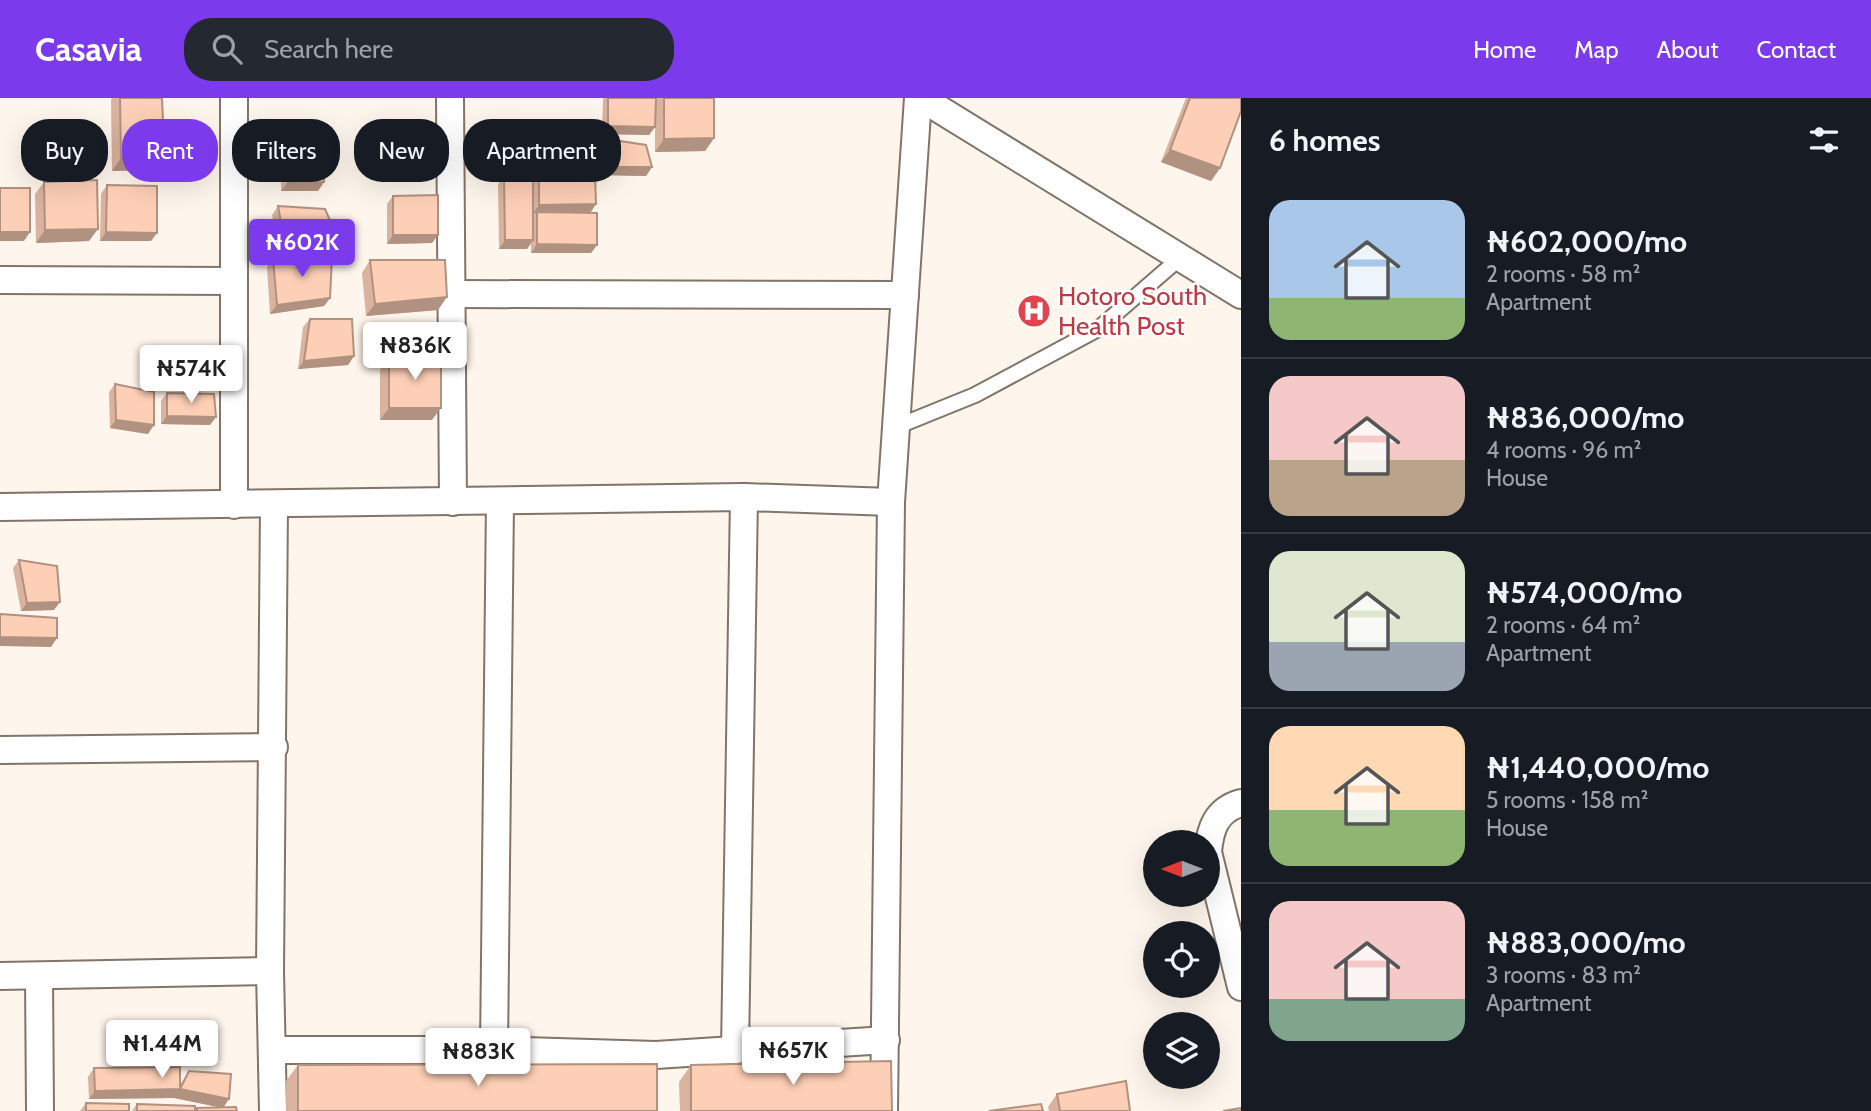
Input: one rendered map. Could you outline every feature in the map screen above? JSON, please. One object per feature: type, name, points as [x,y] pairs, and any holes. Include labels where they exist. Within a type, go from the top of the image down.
[{"type":"street","points":[[234,98],[234,505]]},
{"type":"street","points":[[450,98],[453,502]]},
{"type":"street","points":[[884,1111],[891,502],[919,98],[1241,295]]},
{"type":"street","points":[[0,280],[234,281]]},
{"type":"street","points":[[453,293],[905,295]]},
{"type":"street","points":[[0,507],[744,497],[891,502]]},
{"type":"street","points":[[735,1050],[744,497]]},
{"type":"street","points":[[494,1050],[500,501]]},
{"type":"street","points":[[273,1111],[271,971],[274,505]]},
{"type":"street","points":[[0,750],[274,747]]},
{"type":"street","points":[[1241,803],[1231,806],[1218,817],[1210,830],[1208,852],[1241,987]]},
{"type":"street","points":[[0,976],[271,971]]},
{"type":"street","points":[[39,976],[40,1111]]},
{"type":"street","points":[[273,1050],[494,1050],[656,1066],[735,1050],[886,1040]]},
{"type":"lane","points":[[896,427],[975,395],[1098,329],[1180,258]]},
{"type":"building","points":[[120,98],[162,98],[163,119],[122,119],[121,158]]},
{"type":"building","points":[[608,98],[656,98],[655,127],[621,126],[621,119],[608,119]]},
{"type":"building","points":[[664,98],[714,98],[714,138],[664,139]]},
{"type":"building","points":[[1190,98],[1241,98],[1241,111],[1220,168],[1170,150]]},
{"type":"building","points":[[621,141],[646,145],[652,167],[621,167]]},
{"type":"building","points":[[44,182],[97,182],[98,229],[45,230]]},
{"type":"building","points":[[504,182],[533,182],[533,240],[505,240]]},
{"type":"building","points":[[539,182],[595,182],[596,204],[539,205]]},
{"type":"building","points":[[107,185],[157,186],[157,233],[106,232]]},
{"type":"building","points":[[0,188],[30,188],[30,232],[0,232]]},
{"type":"building","points":[[438,195],[438,235],[393,235],[393,196]]},
{"type":"building","points":[[278,206],[325,209],[337,236],[285,244]]},
{"type":"building","points":[[537,212],[597,213],[597,245],[537,244]]},
{"type":"building","points":[[332,256],[330,298],[277,305],[273,258]]},
{"type":"building","points":[[370,260],[445,260],[447,297],[375,304]]},
{"type":"building","points":[[310,319],[352,319],[354,356],[304,361]]},
{"type":"building","points":[[389,357],[441,357],[441,408],[389,408]]},
{"type":"building","points":[[115,384],[154,392],[154,425],[116,420]]},
{"type":"building","points":[[167,393],[214,394],[216,417],[167,416]]},
{"type":"building","points":[[19,560],[57,566],[60,602],[27,603]]},
{"type":"building","points":[[0,614],[57,618],[57,638],[0,637]]},
{"type":"building","points":[[891,1061],[892,1111],[691,1111],[691,1065]]},
{"type":"building","points":[[657,1064],[657,1111],[298,1111],[298,1065]]},
{"type":"building","points":[[180,1067],[180,1089],[95,1091],[94,1068]]},
{"type":"building","points":[[189,1071],[231,1074],[229,1099],[180,1089]]},
{"type":"building","points":[[1126,1081],[1130,1111],[1060,1111],[1057,1094]]},
{"type":"building","points":[[86,1103],[129,1104],[129,1111],[86,1111]]},
{"type":"building","points":[[137,1104],[195,1106],[195,1111],[137,1111]]},
{"type":"building","points":[[1041,1104],[1043,1111],[989,1111]]},
{"type":"building","points":[[236,1107],[237,1111],[197,1111],[197,1108]]},
{"type":"place","name":"Hotoro South Health Post","points":[[1034,311]]}]
